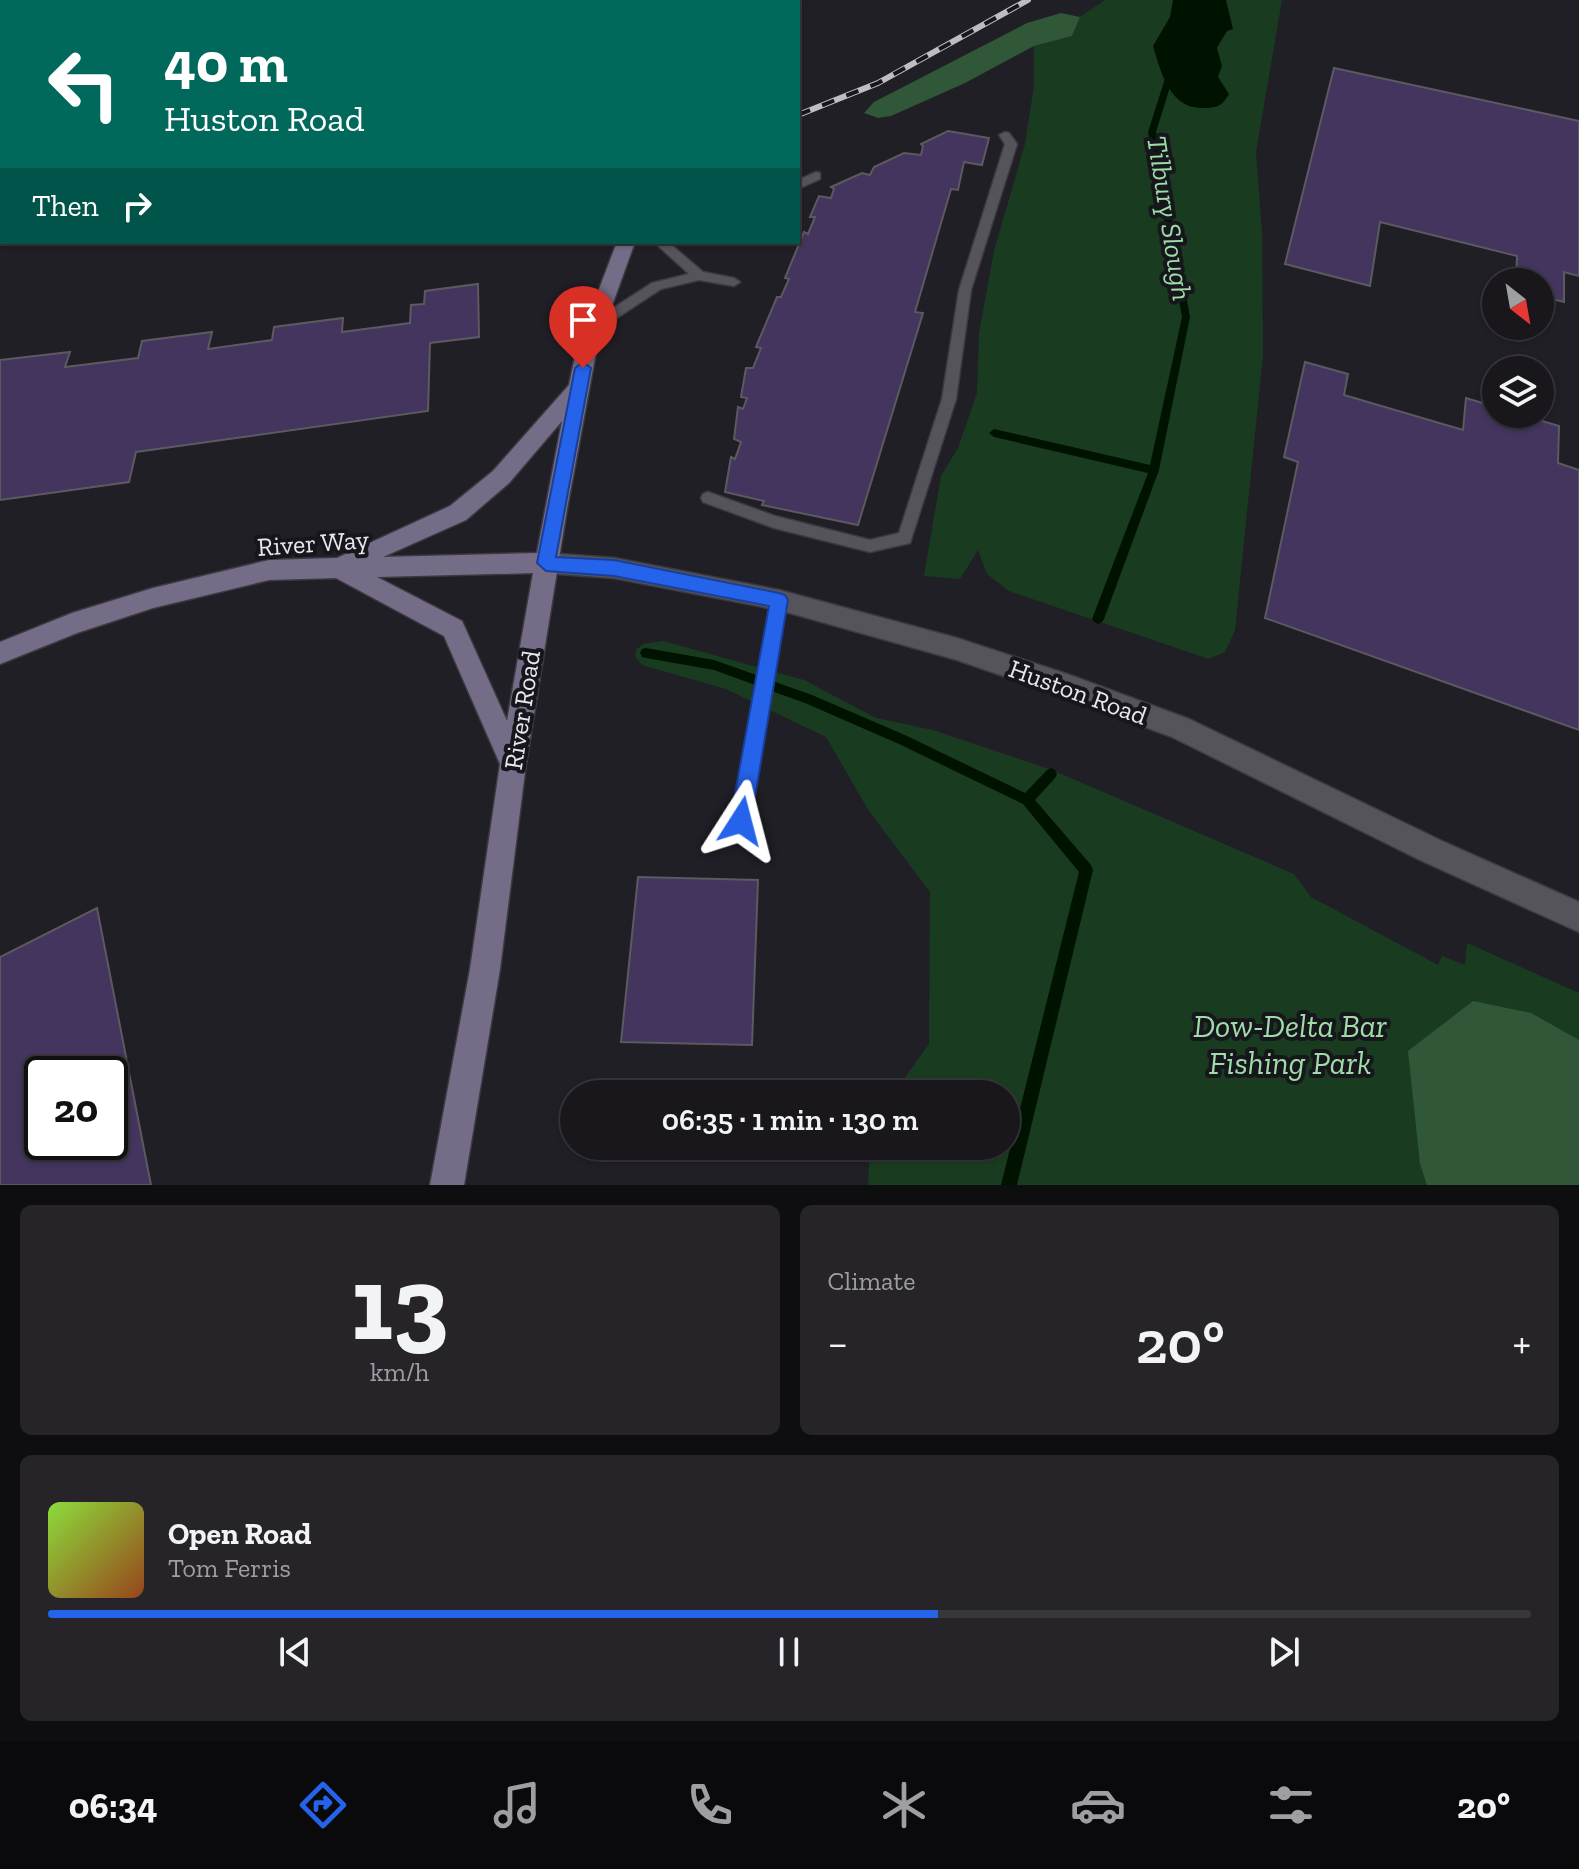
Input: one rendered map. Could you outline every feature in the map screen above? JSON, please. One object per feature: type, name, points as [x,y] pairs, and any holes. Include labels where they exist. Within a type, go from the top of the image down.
[{"type":"main road","name":"River Road","points":[[447,1185],[485,969],[513,764],[546,563],[579,389],[595,326],[625,244]]},
{"type":"main road","points":[[337,568],[458,513],[501,477],[579,389]]},
{"type":"main road","name":"River Way","points":[[0,653],[72,624],[153,598],[269,570],[546,563]]},
{"type":"main road","points":[[337,568],[453,629],[513,764]]},
{"type":"street","name":"Huston Road","points":[[546,563],[614,568],[779,600],[957,649],[1180,728],[1432,851],[1579,917]]},
{"type":"lane","points":[[708,498],[774,522],[870,546],[905,538],[949,399],[965,290],[1011,144],[1005,135]]},
{"type":"lane","points":[[800,184],[816,176]]},
{"type":"lane","points":[[662,244],[699,276]]},
{"type":"lane","points":[[595,326],[657,286],[699,276],[734,282]]},
{"type":"lane","points":[[741,821],[779,600]]},
{"type":"green space","points":[[1105,0],[1282,0],[1256,152],[1262,233],[1263,355],[1235,630],[1225,652],[1209,659],[1009,591],[987,574],[978,550],[960,579],[924,576],[941,476],[958,448],[977,393],[979,334],[994,251],[1025,144],[1034,86],[1034,46],[1072,36],[1080,17]]},
{"type":"green space","points":[[1061,13],[1080,17],[1072,36],[1034,46],[965,83],[891,116],[878,118],[864,113],[874,102],[1027,23]]},
{"type":"green space","name":"Dow-Delta Bar Fishing Park","points":[[663,641],[804,680],[876,718],[933,730],[1052,770],[1294,874],[1311,897],[1438,965],[1442,956],[1465,965],[1467,943],[1579,993],[1579,1185],[868,1185],[869,1160],[1020,1160],[1020,1080],[903,1080],[929,1044],[930,892],[869,811],[826,737],[726,689],[642,665],[635,656],[636,650],[643,644]]},
{"type":"green space","points":[[1473,1001],[1531,1013],[1579,1040],[1579,1185],[1427,1185],[1420,1164],[1408,1051]]},
{"type":"shaded area","points":[[1173,0],[1226,0],[1233,29],[1227,31],[1217,48],[1222,66],[1218,77],[1229,94],[1218,106],[1202,108],[1182,102],[1163,77],[1153,46],[1170,17]]},
{"type":"building","points":[[1334,68],[1579,121],[1579,276],[1564,272],[1564,302],[1554,300],[1554,268],[1517,268],[1517,256],[1380,222],[1370,286],[1285,264]]},
{"type":"building","points":[[948,131],[989,138],[982,165],[964,162],[958,190],[951,189],[915,312],[923,313],[858,525],[762,505],[764,501],[725,492],[731,457],[735,459],[741,442],[734,439],[738,407],[743,409],[747,398],[741,397],[746,368],[753,368],[761,348],[756,347],[777,297],[781,297],[789,279],[785,278],[804,232],[808,234],[815,217],[810,217],[819,196],[831,198],[834,189],[831,187],[862,173],[870,175],[874,167],[904,153],[921,155],[921,144]]},
{"type":"building","points":[[478,284],[479,337],[430,343],[428,411],[136,452],[129,482],[0,500],[0,360],[70,352],[65,367],[138,358],[142,341],[212,332],[208,349],[272,340],[274,327],[343,318],[342,332],[410,323],[411,305],[424,304],[425,291]]},
{"type":"building","points":[[1305,362],[1348,374],[1344,395],[1463,430],[1466,398],[1482,403],[1482,428],[1559,426],[1558,463],[1579,470],[1579,730],[1265,618],[1298,462],[1284,457]]},
{"type":"building","points":[[638,877],[758,880],[752,1045],[621,1042]]},
{"type":"building","points":[[97,908],[126,1056],[24,1056],[24,1160],[128,1160],[128,1067],[151,1185],[0,1185],[0,957]]},
{"type":"waterway","name":"Tilbury Slough","points":[[1154,470],[1186,317],[1152,132],[1171,71]]},
{"type":"waterway","points":[[994,433],[1154,470]]},
{"type":"waterway","name":"Tilbury Slough","points":[[1098,619],[1154,470]]},
{"type":"waterway","points":[[646,653],[714,665],[808,699],[903,740],[1027,800]]},
{"type":"waterway","name":"Tilbury Slough","points":[[1027,800],[1051,774]]},
{"type":"waterway","name":"Tilbury Slough","points":[[1009,1185],[1086,870],[1027,800]]},
{"type":"railway","points":[[800,114],[878,83],[1028,0]]},
{"type":"route","points":[[583,368],[546,563],[614,568],[779,600],[741,821]]}]
